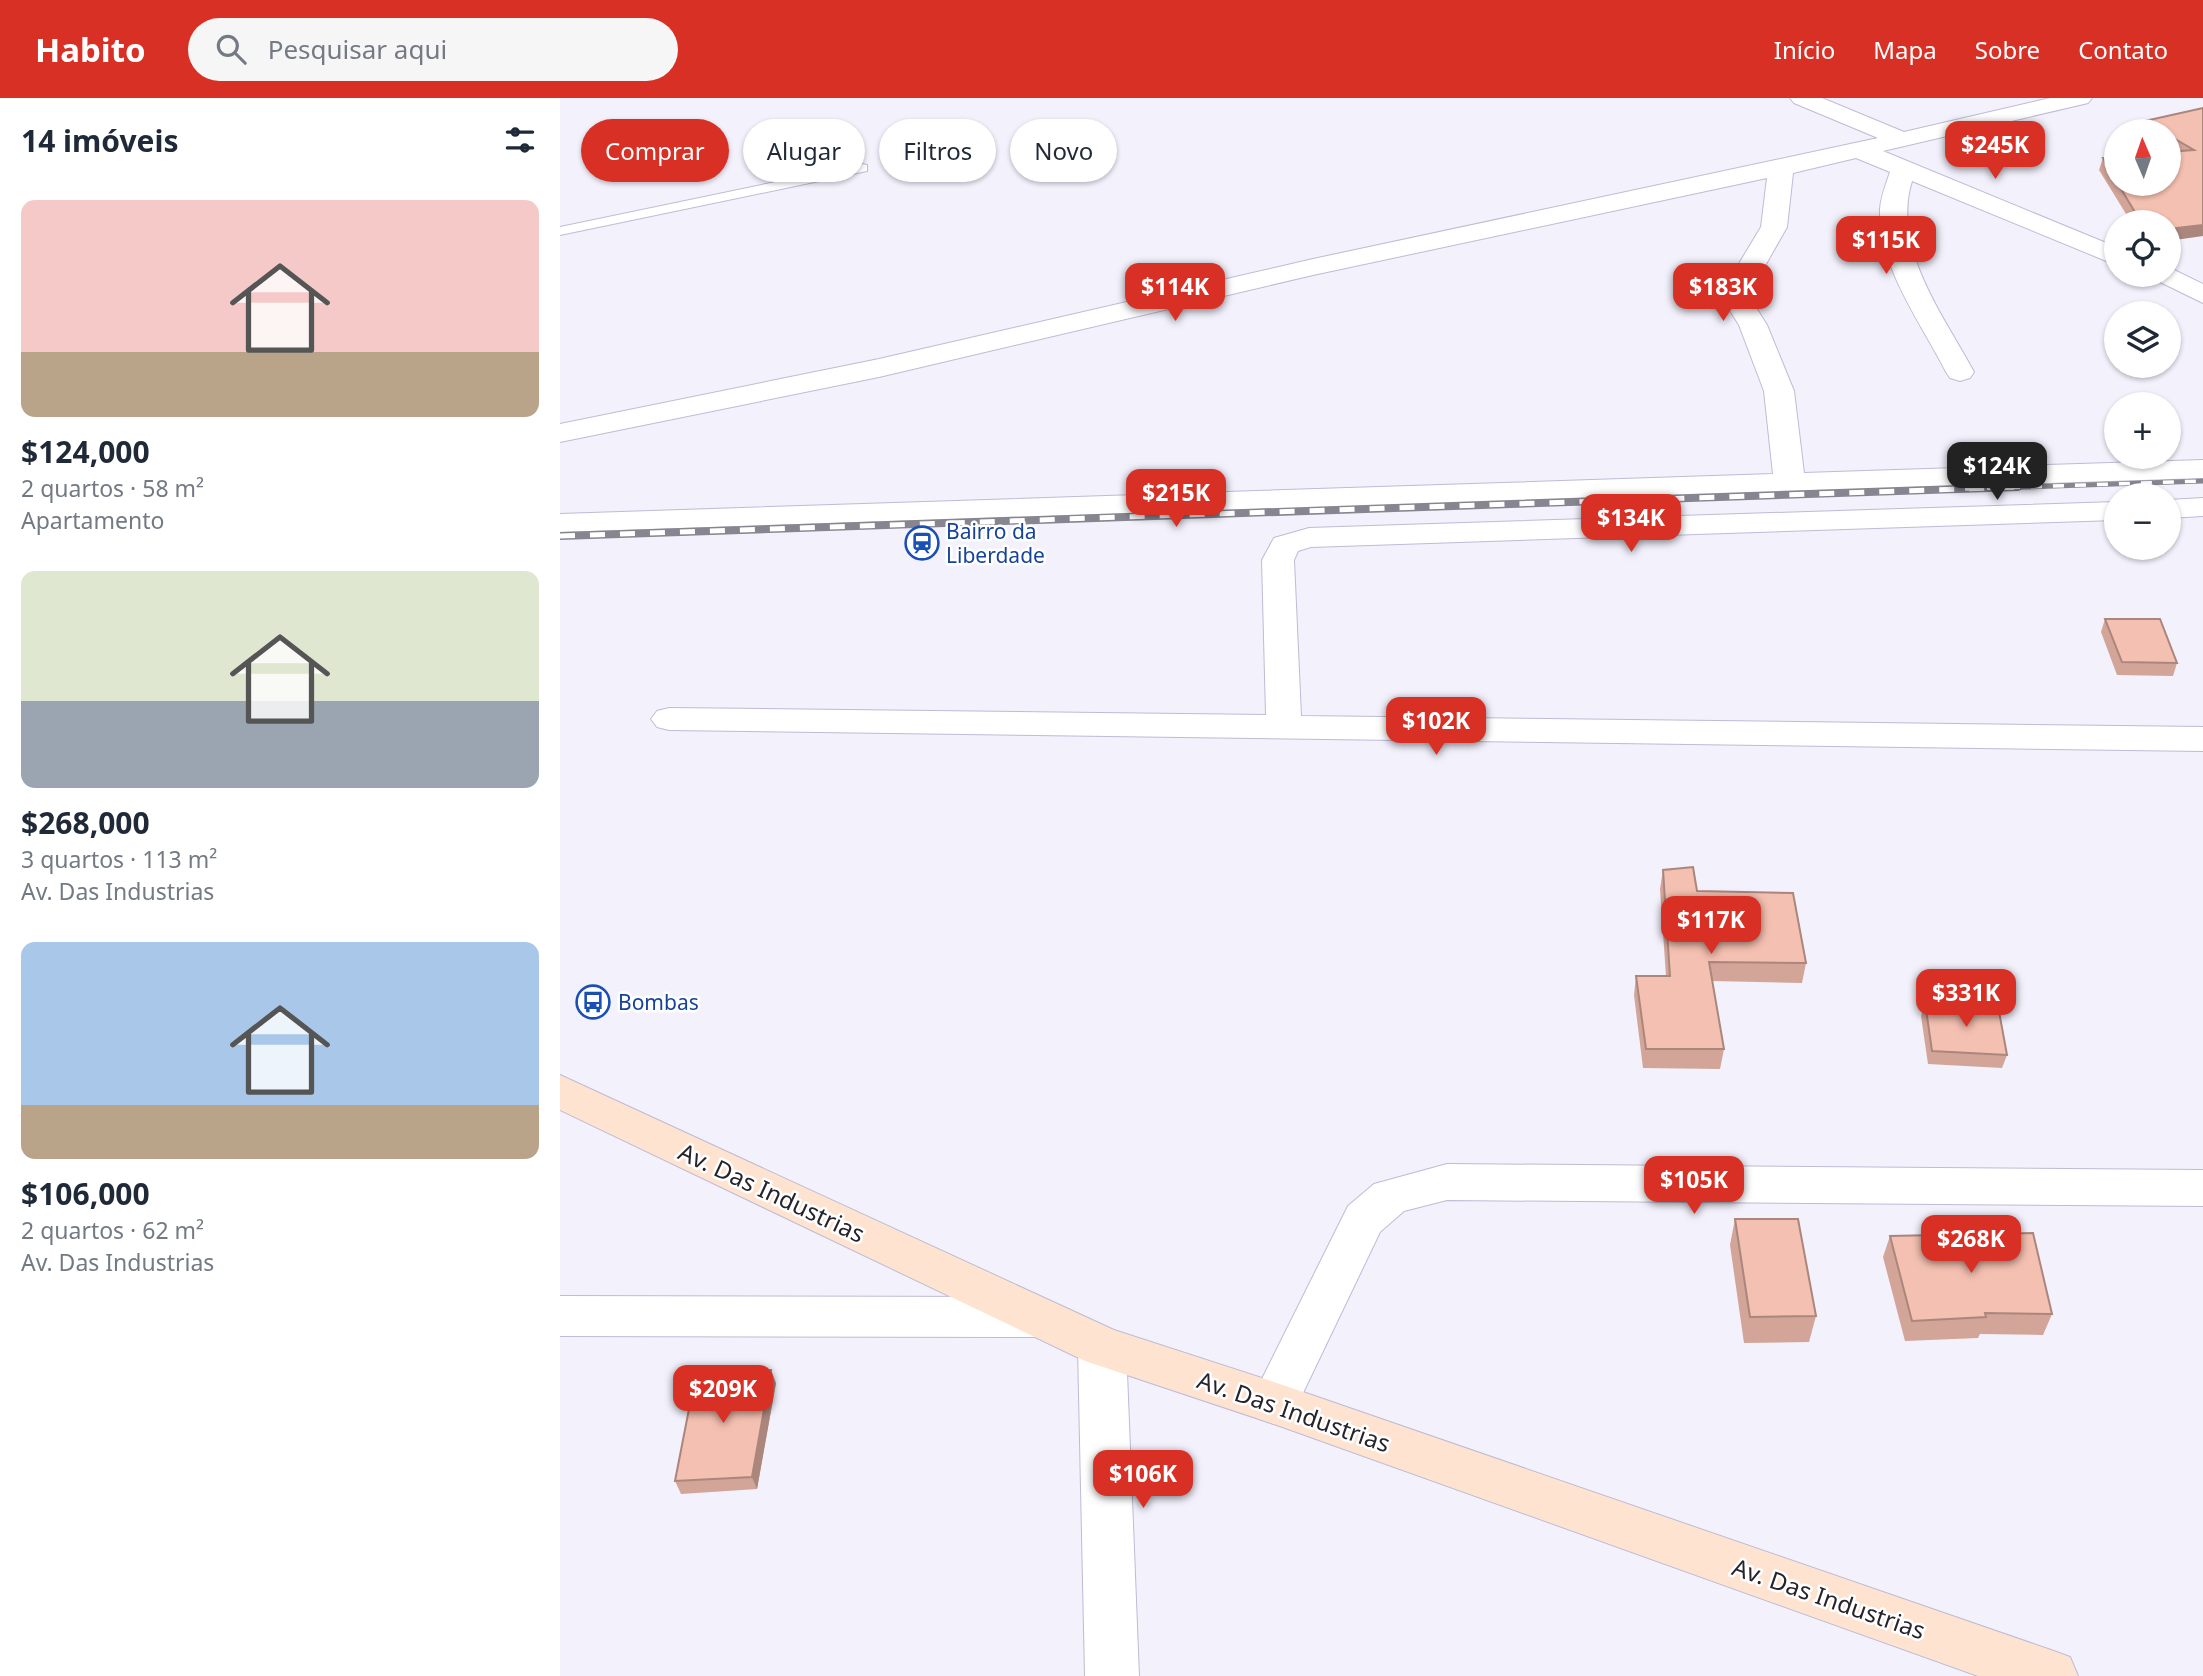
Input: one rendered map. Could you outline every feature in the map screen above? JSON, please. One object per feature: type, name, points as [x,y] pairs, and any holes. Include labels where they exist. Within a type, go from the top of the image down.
[{"type":"main road","name":"Av. Das Industrias","points":[[560,1091],[1101,1347],[1274,1404],[2051,1676]]},
{"type":"street","points":[[1802,98],[1903,140]]},
{"type":"street","points":[[560,433],[879,368],[1312,267],[1781,167],[2080,98]]},
{"type":"street","points":[[1858,150],[2104,252]]},
{"type":"street","points":[[1781,167],[1774,227],[1739,287],[1741,306],[1752,325],[1779,391],[1790,484]]},
{"type":"street","points":[[1904,168],[1893,207],[1895,232],[1904,259],[1959,372]]},
{"type":"street","points":[[2181,274],[2203,295]]},
{"type":"street","points":[[560,523],[2203,469]]},
{"type":"street","points":[[2181,508],[2203,507]]},
{"type":"street","points":[[1284,727],[1278,560],[1285,545],[1297,541],[1508,531],[2104,511]]},
{"type":"street","points":[[669,719],[2203,739]]},
{"type":"street","points":[[1274,1404],[1364,1219],[1390,1197],[1447,1182],[2203,1188]]},
{"type":"street","points":[[560,1316],[1036,1317]]},
{"type":"street","points":[[1101,1347],[1112,1676]]},
{"type":"lane","points":[[560,231],[795,182]]},
{"type":"building","points":[[2203,108],[2203,225],[2181,228],[2181,210],[2134,210],[2125,196],[2181,196],[2181,151],[2194,150],[2181,142],[2181,119],[2154,119]]},
{"type":"building","points":[[2105,619],[2160,619],[2177,663],[2122,662]]},
{"type":"building","points":[[1693,867],[1697,891],[1793,893],[1806,963],[1709,962],[1724,1049],[1646,1049],[1636,976],[1670,976],[1663,870]]},
{"type":"building","points":[[1925,1002],[1998,1006],[2007,1055],[1932,1051]]},
{"type":"building","points":[[1735,1219],[1798,1219],[1816,1316],[1750,1317]]},
{"type":"building","points":[[2033,1233],[2052,1314],[1985,1313],[1986,1317],[1912,1321],[1890,1236]]},
{"type":"building","points":[[771,1370],[752,1477],[675,1481],[696,1373]]},
{"type":"railway","points":[[1965,489],[2203,481]]},
{"type":"railway","points":[[560,536],[2018,487]]},
{"type":"place","name":"Bairro da Liberdade","points":[[922,543]]},
{"type":"place","name":"Bombas","points":[[593,1002]]}]
